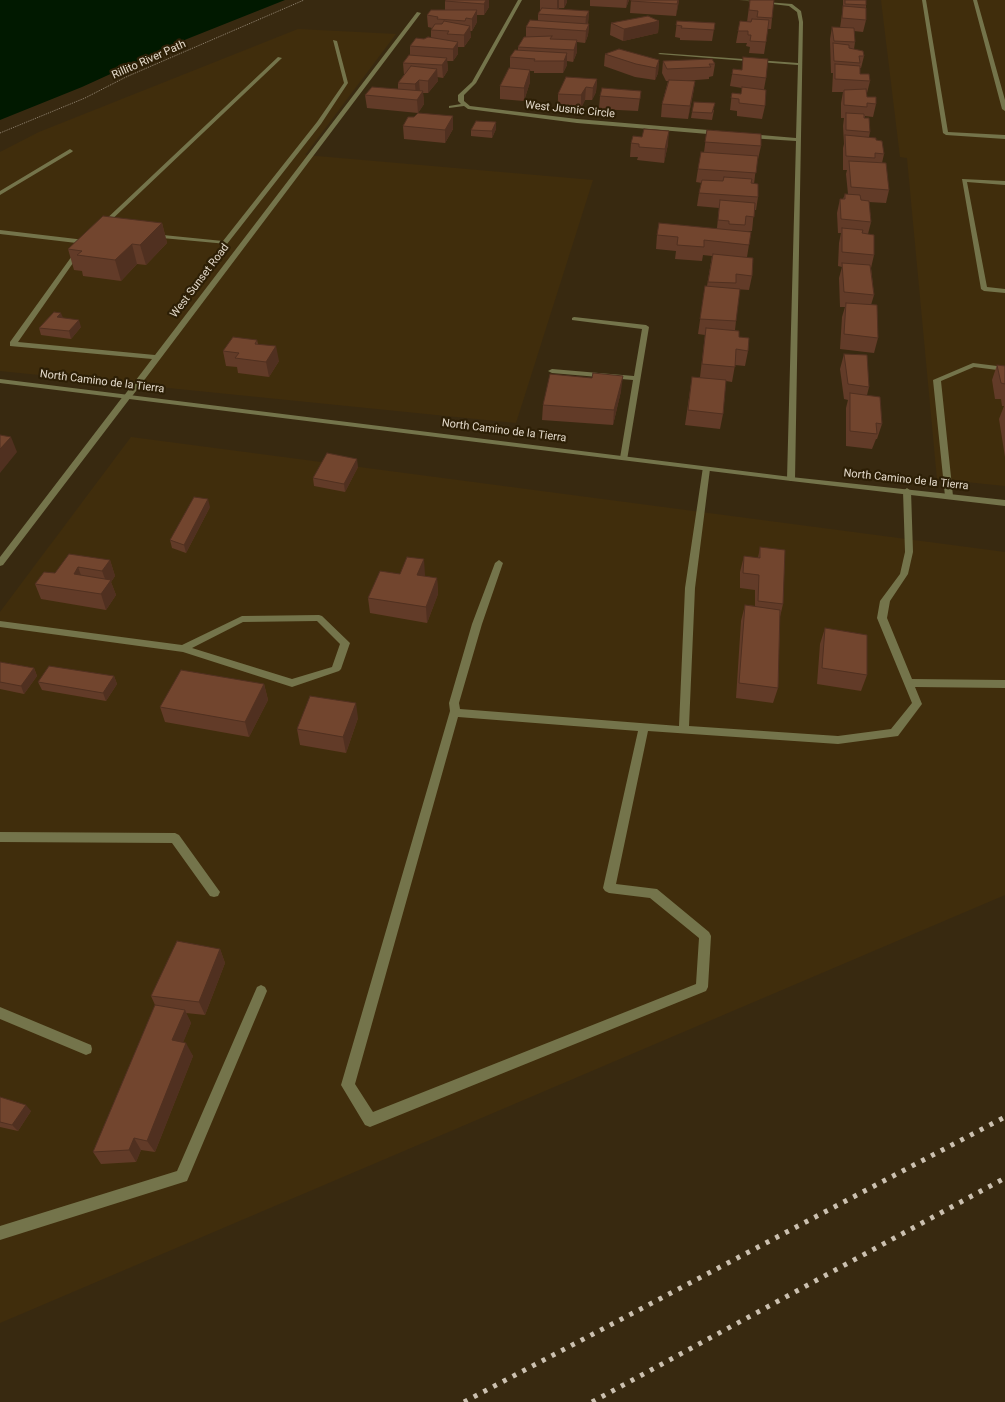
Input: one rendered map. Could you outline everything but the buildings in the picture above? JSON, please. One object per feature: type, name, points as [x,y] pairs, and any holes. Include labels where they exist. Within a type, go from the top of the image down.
[{"type":"street","points":[[451,107],[464,105],[461,95],[474,83],[520,0]]},
{"type":"street","points":[[742,0],[777,2],[792,6],[799,11],[801,22],[798,64],[791,479]]},
{"type":"street","points":[[924,0],[946,133],[1005,137]]},
{"type":"street","points":[[975,0],[1005,109]]},
{"type":"street","points":[[792,6],[802,4]]},
{"type":"street","name":"West Sunset Road","points":[[0,563],[419,13]]},
{"type":"street","points":[[146,235],[225,243],[319,122],[346,83],[335,41]]},
{"type":"street","points":[[660,54],[798,64]]},
{"type":"street","points":[[107,232],[97,230],[280,58]]},
{"type":"street","name":"West Jusnic Circle","points":[[464,105],[474,109],[499,113],[731,134]]},
{"type":"street","points":[[740,135],[798,140]]},
{"type":"street","points":[[0,193],[70,151]]},
{"type":"street","points":[[1005,183],[964,180],[984,289],[1005,291]]},
{"type":"street","points":[[0,232],[84,242]]},
{"type":"street","points":[[91,236],[84,242],[13,344],[156,357]]},
{"type":"street","points":[[574,319],[646,327],[624,458]]},
{"type":"street","points":[[949,496],[938,380],[973,365],[1005,369]]},
{"type":"street","points":[[552,371],[637,378]]},
{"type":"street","name":"North Camino de la Tierra","points":[[0,381],[706,469],[1005,503]]},
{"type":"street","points":[[684,730],[690,588],[706,469]]},
{"type":"street","points":[[455,711],[462,714],[838,740],[894,733],[917,704],[882,618],[885,601],[904,574],[909,552],[907,491]]},
{"type":"street","points":[[499,563],[477,624],[454,703],[455,711],[348,1085],[370,1120],[702,987],[705,936],[653,893],[609,888],[644,727]]},
{"type":"street","points":[[0,624],[183,649],[292,683],[336,669],[345,643],[319,618],[242,620],[183,649]]},
{"type":"street","points":[[909,683],[1005,684]]},
{"type":"street","points":[[0,837],[175,838],[214,892]]},
{"type":"street","points":[[0,1232],[182,1176],[261,992]]},
{"type":"street","points":[[0,1013],[86,1049]]},
{"type":"path","name":"Rillito River Path","points":[[0,133],[85,98],[126,76],[262,20],[304,0]]},
{"type":"shaded area","points":[[0,0],[285,0],[187,39],[82,87],[0,120]]},
{"type":"shaded area","points":[[881,0],[1005,0],[1005,486],[937,479],[907,158],[900,157]]},
{"type":"shaded area","points":[[298,29],[396,34],[305,155],[593,180],[516,423],[0,371],[0,152],[39,132]]},
{"type":"shaded area","points":[[131,437],[1005,552],[1005,895],[0,1323],[0,612]]},
{"type":"railway","points":[[464,1402],[1005,1117]]},
{"type":"railway","points":[[592,1402],[1005,1178]]}]
